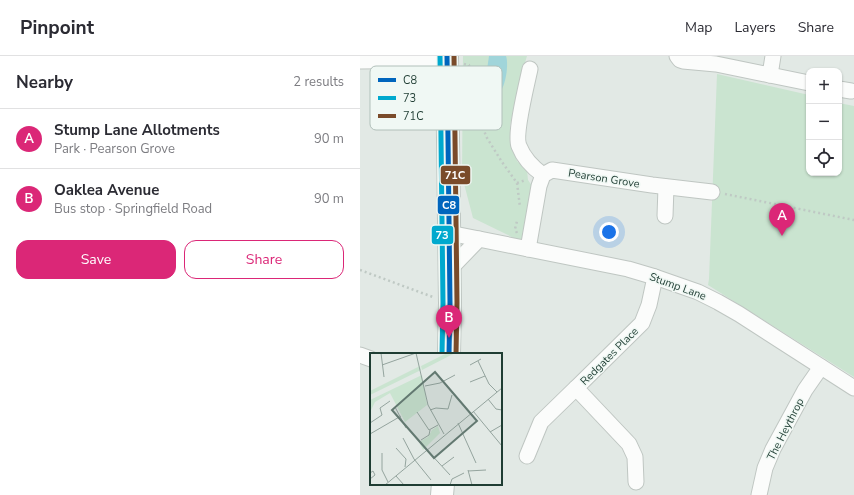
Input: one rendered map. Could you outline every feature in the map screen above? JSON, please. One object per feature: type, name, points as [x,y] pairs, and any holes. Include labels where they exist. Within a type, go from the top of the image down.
[{"type":"main road","points":[[447,130],[450,269],[449,353]]},
{"type":"main road","points":[[442,495],[443,485]]},
{"type":"street","points":[[677,56],[683,61],[716,64],[806,82]]},
{"type":"street","points":[[770,75],[773,56]]},
{"type":"street","points":[[360,61],[446,58]]},
{"type":"street","points":[[528,249],[539,186],[543,175],[529,164],[518,145],[520,120],[530,69]]},
{"type":"street","name":"Pearson Grove","points":[[543,175],[552,170],[666,187],[712,192]]},
{"type":"street","points":[[665,216],[666,187]]},
{"type":"street","name":"Stump Lane","points":[[449,233],[628,269],[698,292],[739,314],[854,388]]},
{"type":"street","points":[[450,269],[479,239]]},
{"type":"street","name":"Redgates Place","points":[[527,456],[541,422],[642,323],[649,305],[655,277]]},
{"type":"street","points":[[360,355],[370,359]]},
{"type":"street","name":"The Heythrop","points":[[759,495],[765,468],[773,449],[805,390],[821,367]]},
{"type":"street","name":"Redgates Place","points":[[576,388],[629,444],[635,457],[636,482]]},
{"type":"path","points":[[446,58],[469,66]]},
{"type":"path","points":[[484,130],[502,162],[517,183],[521,210]]},
{"type":"path","points":[[712,192],[854,220]]},
{"type":"path","points":[[519,217],[515,229],[528,249]]},
{"type":"path","points":[[360,270],[450,303]]},
{"type":"green space","points":[[463,56],[527,56],[520,79],[520,99],[514,105],[510,126],[517,161],[527,170],[528,180],[532,186],[522,242],[473,218],[462,176],[462,130],[502,130],[502,66],[463,66]]},
{"type":"green space","points":[[717,74],[806,94],[806,176],[842,176],[842,104],[854,106],[854,377],[708,285]]},
{"type":"water","points":[[489,56],[506,56],[507,69],[502,88],[502,66],[488,66]]},
{"type":"transit line","name":"73","points":[[440,56],[440,66]]},
{"type":"transit line","name":"C8","points":[[447,56],[447,66]]},
{"type":"transit line","name":"71C","points":[[454,56],[454,66]]},
{"type":"transit line","name":"73","points":[[441,130],[443,303],[442,353]]},
{"type":"transit line","name":"C8","points":[[448,130],[450,303],[449,353]]},
{"type":"transit line","name":"71C","points":[[455,130],[457,303],[456,353]]},
{"type":"place","name":"Stump Lane Allotments","points":[[782,236]]},
{"type":"place","name":"Oaklea Avenue","points":[[449,338]]}]
